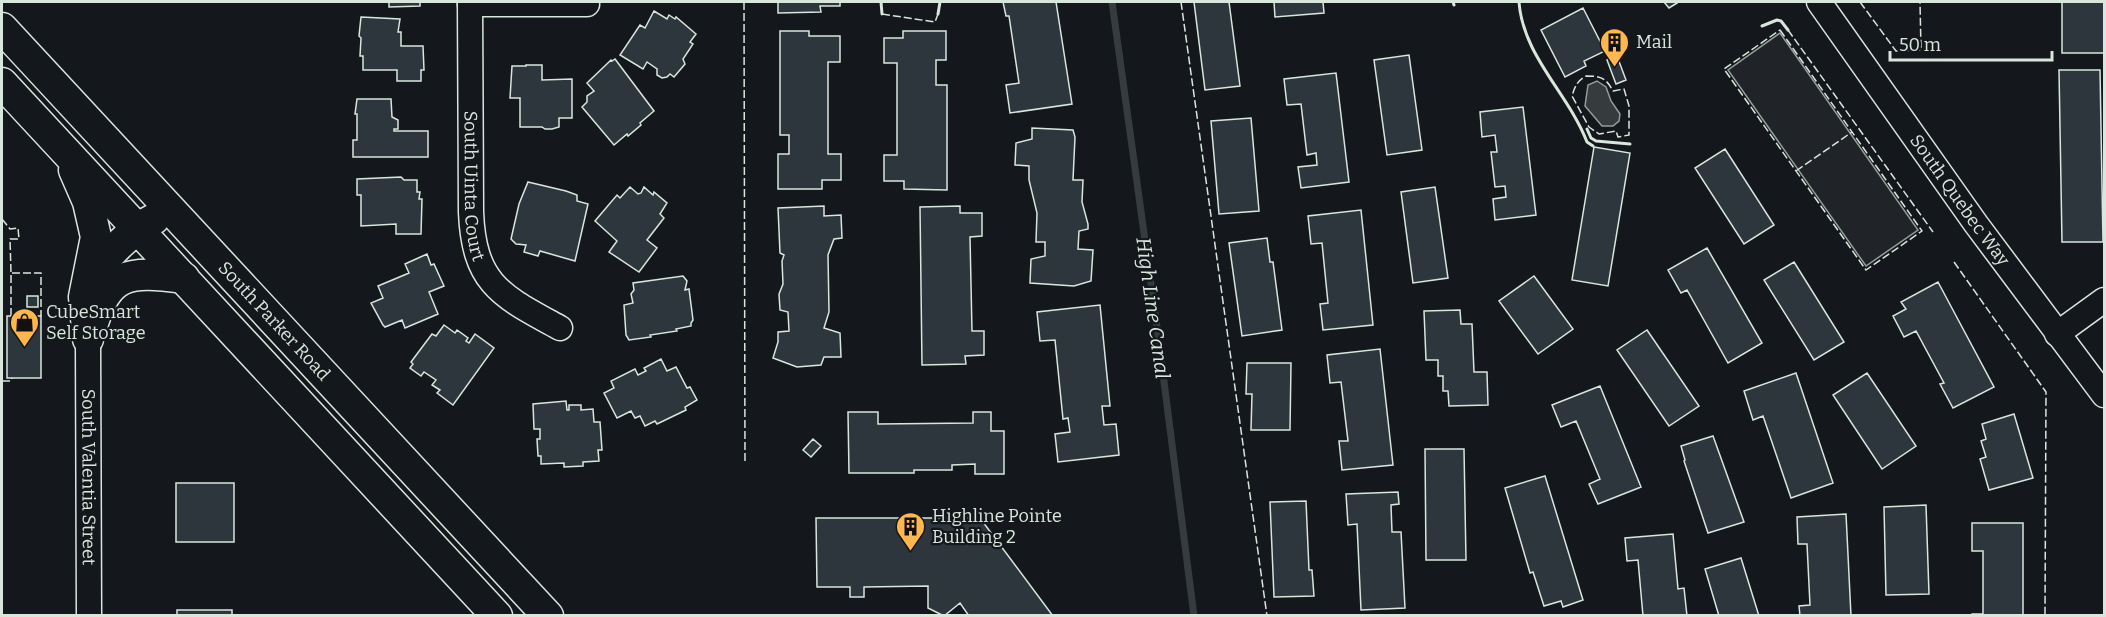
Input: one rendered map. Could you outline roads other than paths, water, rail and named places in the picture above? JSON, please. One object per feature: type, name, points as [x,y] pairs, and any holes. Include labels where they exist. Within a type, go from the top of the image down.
[{"type":"main road","name":"South Parker Road","points":[[2,28],[548,615]]},
{"type":"main road","name":"South Parker Road","points":[[2,83],[497,615]]},
{"type":"main road","points":[[67,153],[88,202],[96,237],[84,305],[88,339]]},
{"type":"main road","points":[[86,290],[100,265],[138,229],[157,218],[178,218]]},
{"type":"main road","points":[[88,339],[101,299],[119,281],[133,275],[146,274],[184,278]]},
{"type":"street","name":"South Quebec Way","points":[[1820,2],[1976,224],[2104,395]]},
{"type":"street","name":"South Uinta Court","points":[[560,328],[502,293],[486,276],[477,254],[472,232],[471,212],[470,3],[587,4]]},
{"type":"street","points":[[2057,334],[2104,300]]},
{"type":"street","name":"South Valentia Street","points":[[88,339],[89,615]]},
{"type":"waterway","name":"High Line Canal","points":[[1112,2],[1194,616]]},
{"type":"place","name":"Mail","points":[[1615,68]]},
{"type":"place","name":"CubeSmart Self Storage","points":[[25,348]]},
{"type":"place","name":"Highline Pointe Building 2","points":[[911,552]]}]
